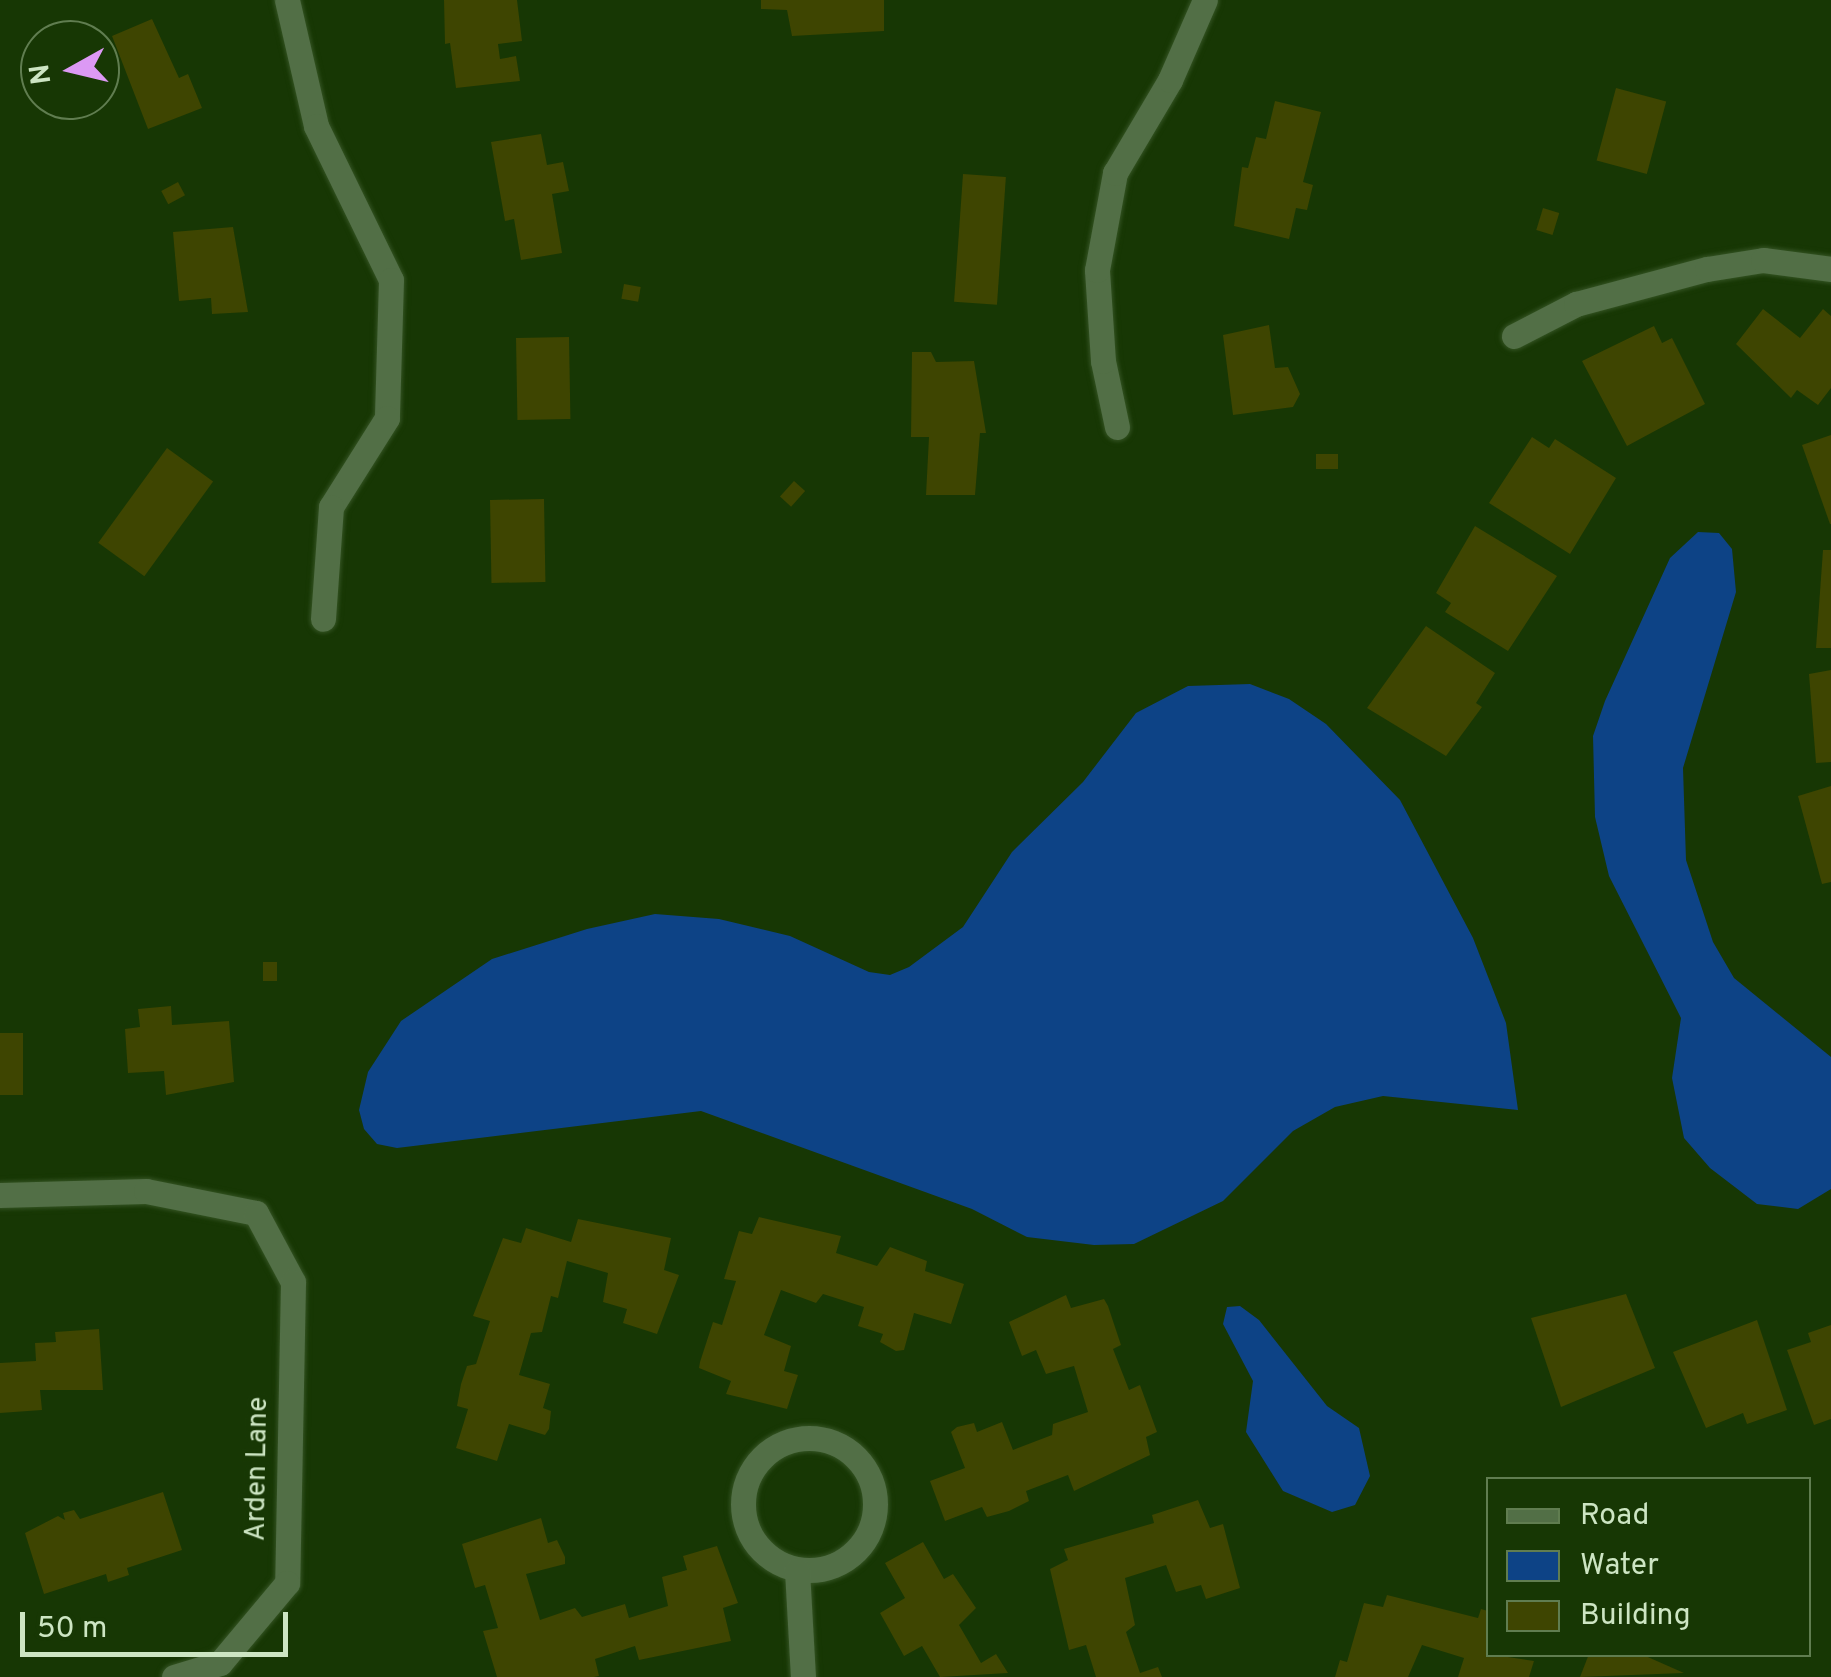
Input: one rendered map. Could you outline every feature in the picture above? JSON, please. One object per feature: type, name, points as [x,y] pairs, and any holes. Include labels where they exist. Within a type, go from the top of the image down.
[{"type":"street","points":[[287,0],[316,126],[391,280],[388,418],[332,506],[323,619]]},
{"type":"street","points":[[1117,428],[1103,362],[1097,270],[1115,172],[1170,80],[1204,0]]},
{"type":"street","points":[[1514,336],[1589,300],[1708,269],[1763,260],[1831,269]]},
{"type":"street","name":"Arden Lane","points":[[0,1195],[146,1191],[256,1213],[293,1282],[287,1584],[220,1663],[174,1677]]},
{"type":"street","points":[[811,1436],[855,1455],[876,1498],[868,1534],[844,1561],[797,1570],[756,1544],[742,1497],[765,1453],[811,1436]]},
{"type":"street","points":[[797,1570],[803,1677]]},
{"type":"water","points":[[1698,532],[1719,533],[1732,549],[1736,592],[1683,768],[1686,860],[1713,942],[1734,978],[1831,1057],[1831,1189],[1798,1209],[1757,1204],[1710,1168],[1684,1138],[1672,1078],[1681,1018],[1609,876],[1595,817],[1593,736],[1605,701],[1670,558]]},
{"type":"water","points":[[1250,684],[1289,699],[1326,724],[1400,800],[1473,938],[1506,1023],[1518,1110],[1383,1096],[1335,1107],[1293,1131],[1223,1201],[1134,1244],[1094,1245],[1027,1237],[972,1209],[701,1111],[397,1148],[377,1144],[364,1129],[359,1110],[368,1072],[401,1021],[492,959],[587,929],[655,914],[719,919],[790,936],[869,972],[890,975],[909,967],[963,927],[1012,852],[1083,782],[1136,713],[1188,686]]},
{"type":"water","points":[[1240,1306],[1259,1320],[1327,1406],[1359,1428],[1370,1476],[1355,1505],[1332,1512],[1283,1491],[1246,1432],[1253,1381],[1223,1324],[1227,1307]]},
{"type":"building","points":[[444,0],[517,0],[522,41],[498,44],[500,59],[516,56],[520,81],[456,88],[450,43],[445,44]]},
{"type":"building","points":[[761,0],[884,0],[884,31],[792,36],[787,10],[761,9]]},
{"type":"building","points":[[152,19],[179,78],[188,74],[202,108],[148,129],[120,57],[120,33]]},
{"type":"building","points":[[1616,88],[1666,101],[1647,174],[1597,160]]},
{"type":"building","points":[[1275,101],[1321,112],[1303,182],[1313,185],[1307,210],[1296,208],[1289,239],[1234,226],[1242,167],[1248,168],[1256,137],[1266,139]]},
{"type":"building","points":[[541,134],[547,165],[563,162],[569,191],[552,194],[562,253],[521,260],[514,219],[505,221],[491,142]]},
{"type":"building","points":[[963,174],[1006,177],[997,305],[954,302]]},
{"type":"building","points":[[178,182],[185,195],[168,204],[161,191]]},
{"type":"building","points":[[1543,208],[1559,213],[1553,235],[1536,230]]},
{"type":"building","points":[[233,227],[248,312],[212,314],[211,298],[179,301],[173,232]]},
{"type":"building","points":[[624,284],[641,287],[638,302],[621,299]]},
{"type":"building","points":[[1763,309],[1800,338],[1823,309],[1831,316],[1831,388],[1818,405],[1797,390],[1791,398],[1736,344]]},
{"type":"building","points":[[1269,325],[1275,368],[1288,367],[1300,394],[1293,407],[1233,415],[1223,335]]},
{"type":"building","points":[[1654,326],[1662,343],[1672,338],[1705,404],[1627,446],[1582,361]]},
{"type":"building","points":[[569,337],[570,419],[517,420],[516,338]]},
{"type":"building","points":[[912,352],[931,352],[936,362],[974,361],[986,433],[980,433],[975,495],[926,495],[929,437],[911,437]]},
{"type":"building","points":[[1831,435],[1831,524],[1830,524],[1802,445]]},
{"type":"building","points":[[1532,437],[1549,448],[1555,439],[1616,478],[1570,554],[1489,503]]},
{"type":"building","points":[[167,448],[213,482],[144,576],[98,543]]},
{"type":"building","points":[[1316,454],[1338,454],[1338,469],[1316,469]]},
{"type":"building","points":[[794,481],[805,491],[791,507],[780,497]]},
{"type":"building","points":[[544,499],[545,582],[491,583],[490,500]]},
{"type":"building","points":[[1475,526],[1557,576],[1508,651],[1445,612],[1451,603],[1436,593]]},
{"type":"building","points":[[1823,550],[1831,550],[1831,648],[1816,648]]},
{"type":"building","points":[[1426,626],[1495,673],[1476,703],[1482,707],[1446,756],[1367,708]]},
{"type":"building","points":[[1831,670],[1831,762],[1816,763],[1809,674]]},
{"type":"building","points":[[1831,786],[1831,882],[1822,884],[1798,796]]},
{"type":"building","points":[[263,962],[277,962],[277,981],[263,981]]},
{"type":"building","points":[[171,1006],[172,1025],[229,1021],[234,1082],[166,1095],[164,1071],[128,1073],[125,1029],[140,1027],[138,1009]]},
{"type":"building","points":[[0,1033],[23,1033],[23,1095],[0,1095]]},
{"type":"building","points":[[759,1217],[841,1236],[836,1253],[877,1266],[890,1247],[927,1261],[925,1271],[964,1284],[951,1324],[914,1313],[904,1350],[896,1351],[880,1342],[883,1334],[858,1326],[864,1307],[823,1294],[816,1303],[781,1290],[764,1335],[791,1346],[784,1371],[798,1375],[787,1409],[726,1394],[731,1381],[699,1368],[700,1362],[713,1322],[722,1325],[736,1281],[724,1279],[739,1231],[752,1234]]},
{"type":"building","points":[[578,1219],[671,1238],[664,1270],[679,1275],[657,1334],[623,1323],[627,1309],[603,1302],[608,1273],[567,1261],[558,1298],[551,1296],[542,1332],[531,1333],[519,1375],[550,1384],[543,1408],[551,1411],[549,1429],[545,1435],[509,1424],[497,1461],[456,1448],[468,1409],[457,1406],[461,1384],[467,1366],[476,1364],[490,1321],[473,1316],[503,1238],[521,1243],[526,1228],[571,1242]]},
{"type":"building","points":[[1626,1294],[1655,1368],[1561,1407],[1531,1318]]},
{"type":"building","points":[[1066,1295],[1071,1308],[1104,1299],[1108,1306],[1121,1345],[1113,1349],[1129,1390],[1140,1385],[1157,1432],[1146,1437],[1150,1455],[1074,1491],[1068,1475],[1026,1491],[1029,1501],[1009,1511],[987,1517],[982,1507],[945,1521],[930,1481],[965,1468],[951,1432],[957,1427],[974,1423],[977,1432],[1002,1422],[1013,1450],[1052,1435],[1053,1424],[1088,1412],[1074,1366],[1046,1374],[1036,1350],[1022,1356],[1009,1322]]},
{"type":"building","points":[[1757,1320],[1787,1410],[1747,1424],[1743,1413],[1706,1428],[1673,1352]]},
{"type":"building","points":[[1831,1325],[1831,1419],[1814,1425],[1787,1350],[1811,1342],[1808,1333]]},
{"type":"building","points":[[99,1329],[103,1390],[40,1390],[42,1410],[0,1413],[0,1363],[36,1361],[35,1343],[56,1342],[55,1332]]},
{"type":"building","points":[[163,1492],[182,1550],[127,1568],[129,1575],[108,1582],[106,1574],[44,1594],[25,1533],[58,1516],[65,1520],[63,1513],[74,1510],[80,1519]]},
{"type":"building","points":[[1198,1500],[1210,1528],[1223,1524],[1240,1588],[1206,1599],[1201,1585],[1176,1592],[1166,1565],[1125,1578],[1135,1625],[1126,1632],[1140,1673],[1158,1667],[1162,1677],[1096,1677],[1086,1645],[1069,1650],[1050,1569],[1068,1560],[1064,1549],[1154,1523],[1152,1515]]},
{"type":"building","points":[[541,1518],[548,1543],[557,1540],[565,1564],[526,1574],[540,1620],[575,1608],[582,1617],[625,1604],[629,1618],[668,1606],[662,1577],[687,1570],[683,1556],[717,1546],[738,1603],[723,1608],[731,1641],[639,1660],[635,1646],[595,1659],[599,1676],[594,1677],[497,1677],[483,1631],[498,1628],[485,1585],[475,1588],[462,1544]]},
{"type":"building","points":[[923,1542],[944,1579],[953,1574],[976,1608],[959,1625],[981,1663],[996,1654],[1008,1673],[940,1677],[922,1646],[904,1656],[880,1613],[905,1598],[885,1563]]},
{"type":"building","points":[[1387,1595],[1478,1618],[1481,1609],[1486,1610],[1486,1657],[1534,1661],[1529,1677],[1458,1677],[1464,1658],[1422,1645],[1408,1677],[1335,1677],[1340,1660],[1347,1662],[1364,1603],[1383,1607]]},
{"type":"building","points":[[1588,1657],[1648,1657],[1684,1673],[1580,1677]]}]
